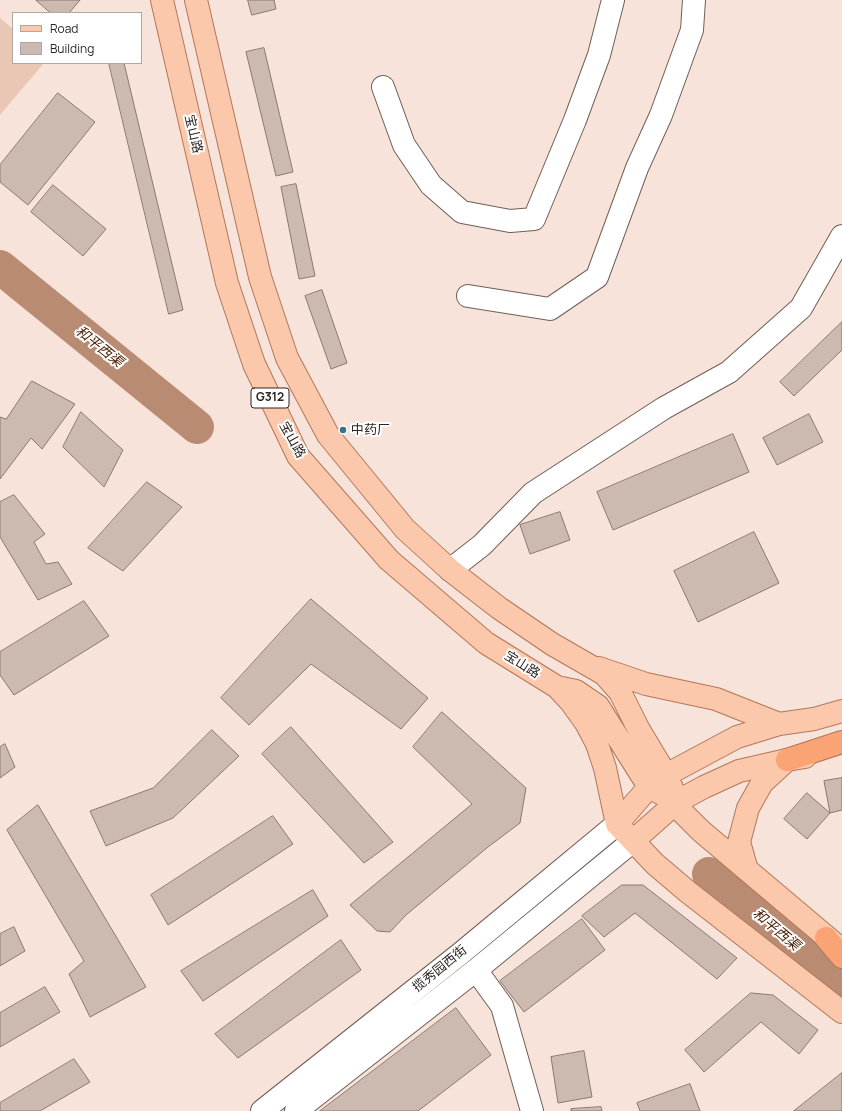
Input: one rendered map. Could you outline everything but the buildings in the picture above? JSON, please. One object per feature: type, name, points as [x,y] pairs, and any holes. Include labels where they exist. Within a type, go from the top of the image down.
[{"type":"highway","points":[[787,760],[842,742]]},
{"type":"highway","points":[[834,944],[842,957]]},
{"type":"main road","name":"宝山路","points":[[162,0],[227,283],[254,364],[298,456],[389,560],[486,643],[557,687]]},
{"type":"main road","name":"G312","points":[[196,0],[260,277],[287,358],[328,435],[405,528],[450,570],[506,613],[552,644],[587,664]]},
{"type":"main road","points":[[587,664],[604,674],[620,692],[639,730],[657,781]]},
{"type":"main road","points":[[587,664],[646,684],[716,699],[779,724]]},
{"type":"main road","points":[[557,687],[576,691],[598,706],[657,781],[678,801],[682,813],[834,944]]},
{"type":"main road","points":[[557,687],[571,702],[586,723],[597,744],[605,768],[617,824],[655,864],[688,892],[842,1012]]},
{"type":"main road","points":[[617,824],[657,781],[737,737],[779,724],[814,719],[842,711]]},
{"type":"main road","points":[[633,841],[678,801],[739,771],[787,760],[842,752]]},
{"type":"main road","points":[[747,870],[739,842],[748,808],[762,783],[787,760]]},
{"type":"street","points":[[383,87],[404,145],[431,185],[462,212],[510,221],[534,219],[575,120],[599,55],[613,0]]},
{"type":"street","points":[[468,296],[550,309],[597,277],[637,168],[661,115],[692,30],[694,0]]},
{"type":"street","points":[[450,570],[482,546],[533,493],[664,408],[729,372],[801,308],[842,236]]},
{"type":"street","name":"揽秀园西街","points":[[262,1111],[460,954],[617,824]]},
{"type":"street","name":"揽秀园西街","points":[[296,1111],[476,970],[633,841]]},
{"type":"street","points":[[476,970],[502,1006],[532,1111]]},
{"type":"shaded area","points":[[0,18],[12,28],[12,64],[43,64],[0,115]]},
{"type":"waterway","name":"和平西渠","points":[[0,267],[197,427]]},
{"type":"waterway","name":"和平西渠","points":[[709,874],[842,985]]},
{"type":"place","name":"中药厂","points":[[343,430]]}]
